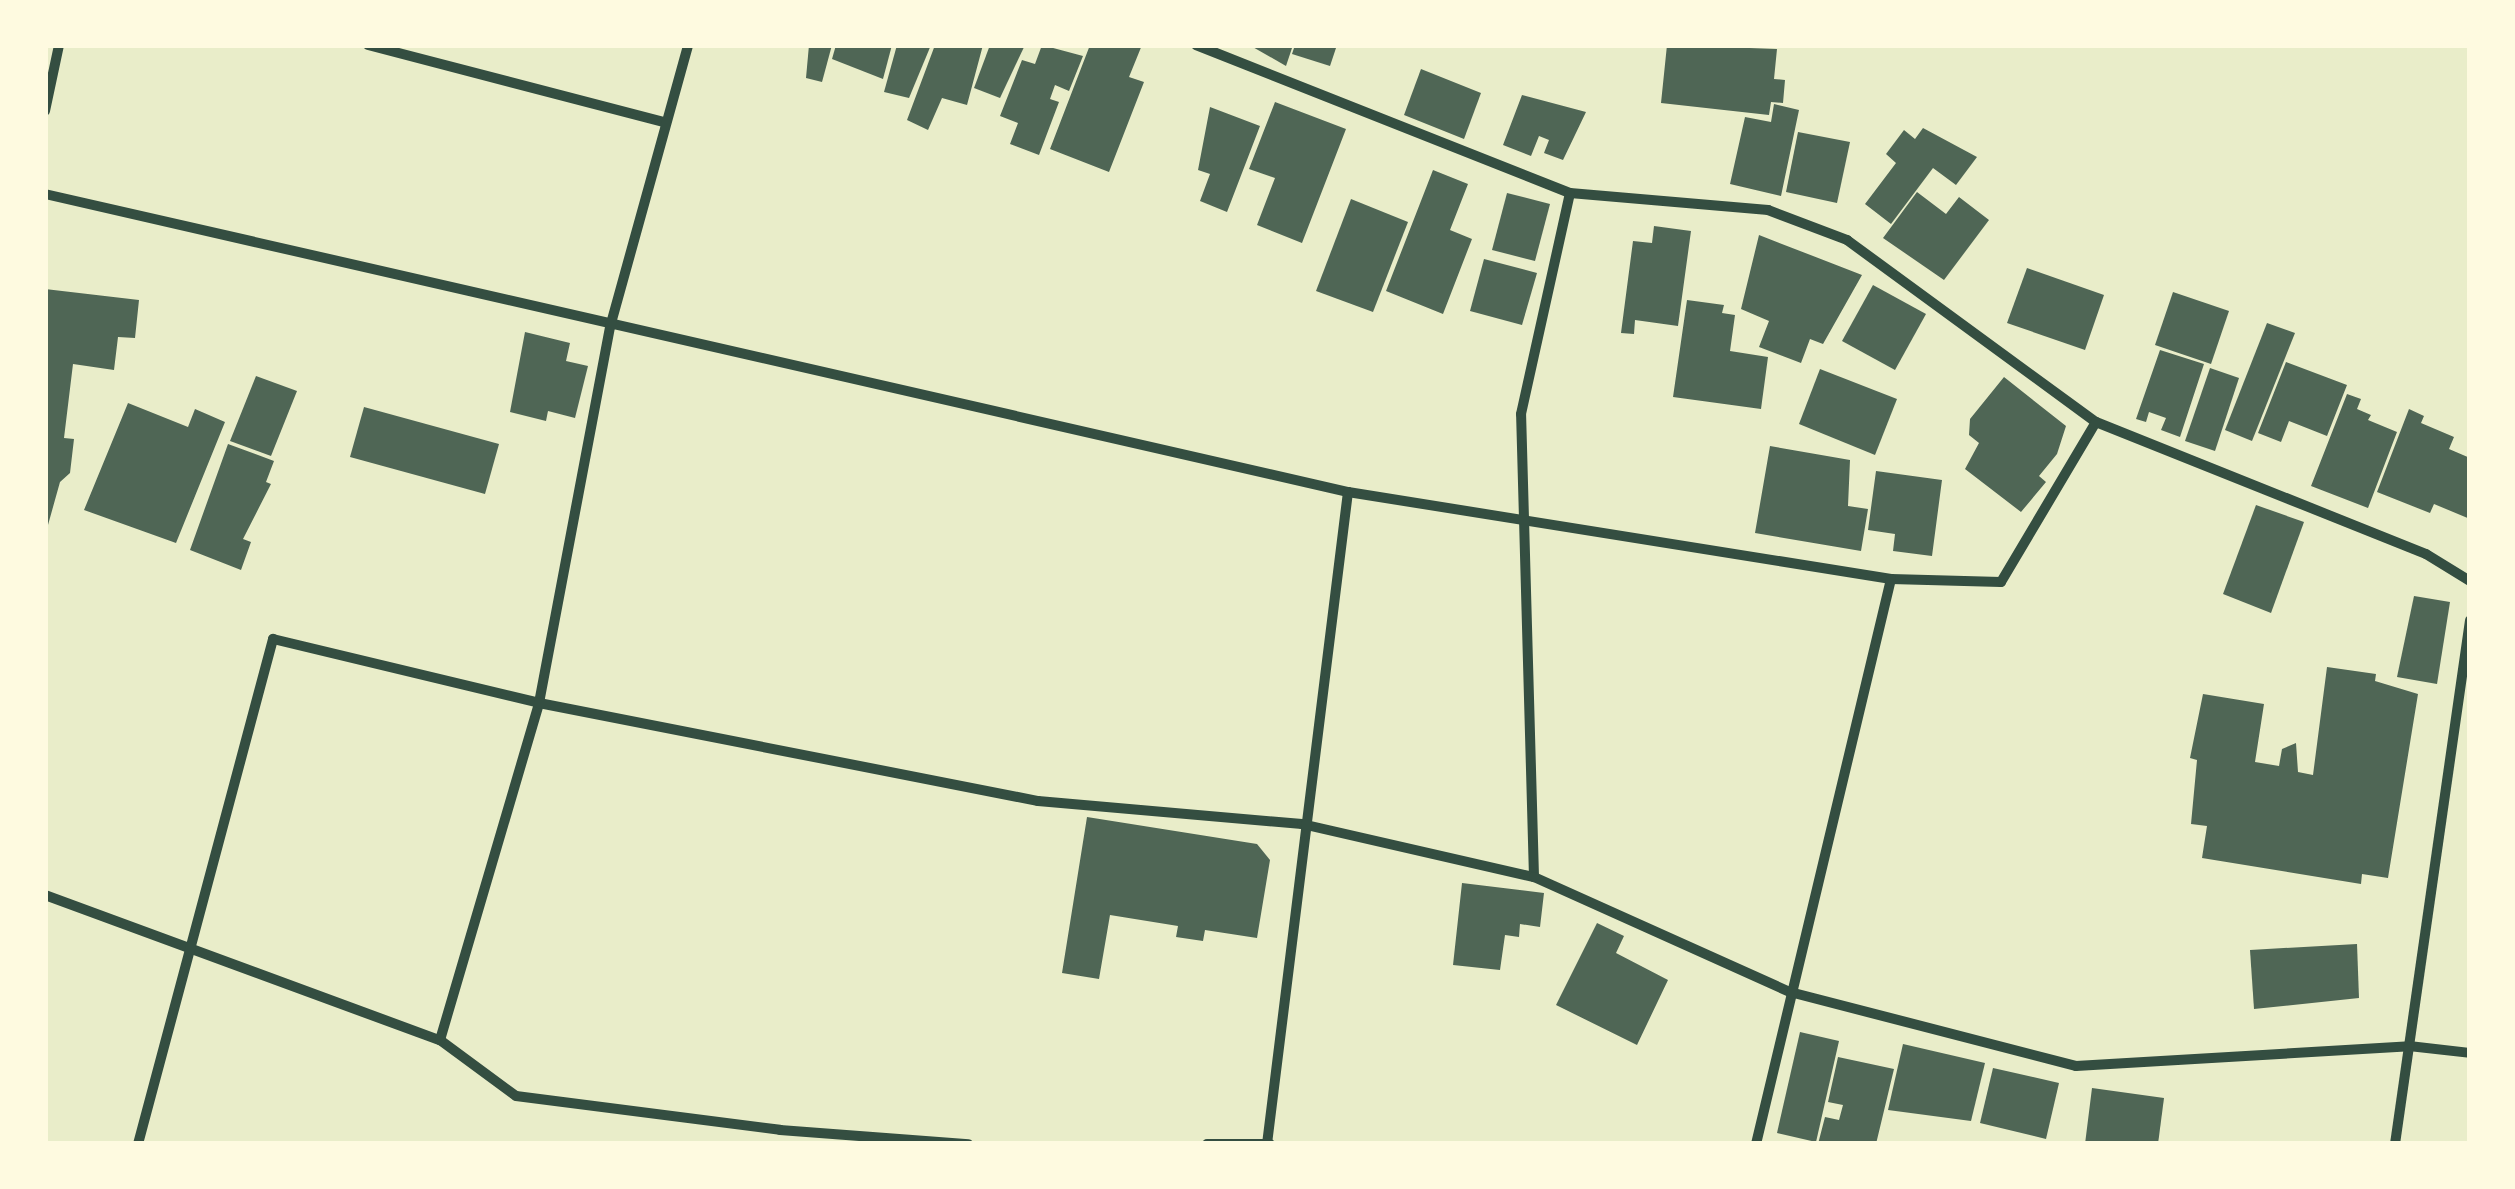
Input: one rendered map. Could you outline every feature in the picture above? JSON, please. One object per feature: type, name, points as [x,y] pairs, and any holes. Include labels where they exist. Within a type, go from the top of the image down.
[{"type":"street","points":[[45,111],[58,45]]},
{"type":"street","points":[[368,45],[663,122]]},
{"type":"street","points":[[440,1040],[539,703],[610,327],[663,122],[688,45]]},
{"type":"street","points":[[1196,45],[1570,193],[1768,210],[1847,240],[2096,422],[2426,554],[2470,581]]},
{"type":"street","points":[[1534,877],[1519,519],[1521,414],[1570,193]]},
{"type":"street","points":[[45,194],[610,327],[1348,492],[1891,579],[2001,582],[2096,422]]},
{"type":"street","points":[[1206,1144],[1268,1144],[1302,824],[1348,492]]},
{"type":"street","points":[[1756,1144],[1891,579]]},
{"type":"street","points":[[2395,1144],[2470,620]]},
{"type":"street","points":[[138,1144],[273,638],[539,703],[1038,801],[1302,824],[1534,877],[1790,992],[2076,1066],[2408,1046],[2470,1053]]},
{"type":"street","points":[[45,895],[188,953],[440,1040],[516,1096],[780,1130],[968,1144]]},
{"type":"building","points":[[809,45],[832,45],[822,82],[806,78]]},
{"type":"building","points":[[836,45],[892,45],[883,79],[832,59]]},
{"type":"building","points":[[897,45],[931,45],[909,98],[884,92]]},
{"type":"building","points":[[935,45],[983,45],[967,105],[942,98],[928,130],[907,120]]},
{"type":"building","points":[[990,45],[1025,45],[1000,98],[974,88]]},
{"type":"building","points":[[1042,45],[1083,56],[1069,91],[1055,85],[1050,99],[1059,102],[1039,155],[1010,144],[1018,123],[1000,116],[1022,60],[1035,64]]},
{"type":"building","points":[[1090,45],[1142,45],[1129,77],[1144,82],[1109,172],[1050,149]]},
{"type":"building","points":[[1251,45],[1293,45],[1286,66],[1251,46]]},
{"type":"building","points":[[1295,45],[1337,45],[1330,66],[1292,54]]},
{"type":"building","points":[[1667,45],[1777,49],[1774,79],[1785,80],[1783,103],[1771,102],[1769,115],[1661,103]]},
{"type":"building","points":[[1421,69],[1481,93],[1464,139],[1404,115]]},
{"type":"building","points":[[1522,95],[1586,112],[1563,160],[1544,153],[1549,140],[1539,136],[1531,156],[1503,145]]},
{"type":"building","points":[[1275,102],[1346,129],[1302,243],[1257,225],[1275,178],[1249,169]]},
{"type":"building","points":[[1774,104],[1799,110],[1781,196],[1730,184],[1745,117],[1771,122]]},
{"type":"building","points":[[1210,107],[1260,126],[1227,212],[1200,201],[1210,174],[1198,170]]},
{"type":"building","points":[[1923,128],[1977,157],[1956,185],[1933,168],[1891,224],[1865,204],[1896,163],[1886,154],[1904,130],[1915,139]]},
{"type":"building","points":[[1798,132],[1850,142],[1837,203],[1786,192]]},
{"type":"building","points":[[1433,170],[1468,184],[1450,230],[1472,239],[1443,314],[1386,291]]},
{"type":"building","points":[[1917,192],[1946,214],[1959,197],[1989,220],[1944,280],[1883,238]]},
{"type":"building","points":[[1507,193],[1550,204],[1535,261],[1492,250]]},
{"type":"building","points":[[1351,199],[1408,222],[1373,312],[1316,291]]},
{"type":"building","points":[[1654,226],[1691,231],[1678,326],[1635,320],[1634,334],[1621,333],[1633,241],[1652,243]]},
{"type":"building","points":[[1759,235],[1862,275],[1823,344],[1810,339],[1801,363],[1759,347],[1769,321],[1741,309]]},
{"type":"building","points":[[1484,259],[1537,273],[1522,325],[1470,311]]},
{"type":"building","points":[[2027,268],[2104,295],[2085,350],[2007,323]]},
{"type":"building","points":[[1873,285],[1926,314],[1895,370],[1842,341]]},
{"type":"building","points":[[45,289],[139,300],[135,338],[118,337],[114,370],[73,364],[64,438],[74,439],[70,473],[60,482],[48,525]]},
{"type":"building","points":[[2173,292],[2229,311],[2211,364],[2155,345]]},
{"type":"building","points":[[1687,300],[1724,305],[1722,313],[1735,315],[1730,351],[1768,357],[1761,409],[1673,397]]},
{"type":"building","points":[[2267,323],[2295,333],[2252,441],[2225,430]]},
{"type":"building","points":[[525,332],[570,343],[566,361],[588,366],[575,418],[548,411],[546,421],[510,412]]},
{"type":"building","points":[[2160,350],[2204,364],[2180,437],[2161,430],[2166,418],[2149,412],[2146,422],[2136,419]]},
{"type":"building","points":[[2286,362],[2347,385],[2327,436],[2289,421],[2281,442],[2258,433]]},
{"type":"building","points":[[2210,368],[2239,378],[2215,451],[2185,441]]},
{"type":"building","points":[[1820,369],[1897,399],[1875,455],[1799,424]]},
{"type":"building","points":[[256,376],[297,391],[271,456],[230,441]]},
{"type":"building","points":[[2004,377],[2066,426],[2057,454],[2039,476],[2046,482],[2021,512],[1965,469],[1979,443],[1969,435],[1970,419]]},
{"type":"building","points":[[2347,394],[2361,399],[2357,409],[2371,415],[2368,420],[2397,432],[2368,508],[2311,486]]},
{"type":"building","points":[[128,403],[188,427],[195,409],[225,422],[176,543],[84,510]]},
{"type":"building","points":[[364,407],[499,444],[485,494],[350,457]]},
{"type":"building","points":[[2409,409],[2424,416],[2421,423],[2454,437],[2449,449],[2470,458],[2470,519],[2434,504],[2430,513],[2377,492]]},
{"type":"building","points":[[228,444],[274,461],[266,482],[271,484],[243,539],[251,542],[241,570],[190,550]]},
{"type":"building","points":[[1770,446],[1850,460],[1848,506],[1868,509],[1861,551],[1755,533]]},
{"type":"building","points":[[1876,471],[1942,480],[1932,556],[1893,551],[1895,534],[1868,530]]},
{"type":"building","points":[[2256,505],[2304,522],[2271,613],[2223,594]]},
{"type":"building","points":[[2414,596],[2450,602],[2437,684],[2397,677]]},
{"type":"building","points":[[2327,667],[2376,674],[2375,681],[2418,694],[2388,878],[2362,874],[2361,884],[2202,858],[2207,826],[2191,824],[2197,760],[2190,758],[2203,694],[2264,704],[2255,762],[2279,766],[2282,749],[2296,743],[2298,772],[2313,775]]},
{"type":"building","points":[[1087,817],[1257,844],[1270,860],[1257,938],[1205,930],[1203,941],[1176,937],[1178,926],[1110,915],[1099,979],[1062,973]]},
{"type":"building","points":[[1462,883],[1544,893],[1540,927],[1520,924],[1519,937],[1505,935],[1500,970],[1453,965]]},
{"type":"building","points":[[1597,923],[1624,936],[1616,953],[1668,980],[1637,1045],[1556,1005]]},
{"type":"building","points":[[2357,944],[2359,998],[2254,1009],[2250,950]]},
{"type":"building","points":[[1800,1032],[1839,1041],[1816,1142],[1777,1133]]},
{"type":"building","points":[[1903,1044],[1985,1063],[1971,1121],[1888,1110]]},
{"type":"building","points":[[1838,1057],[1894,1069],[1876,1144],[1818,1144],[1825,1117],[1839,1120],[1843,1105],[1828,1102]]},
{"type":"building","points":[[1993,1068],[2059,1083],[2046,1139],[1980,1123]]},
{"type":"building","points":[[2092,1088],[2164,1098],[2158,1144],[2085,1144]]}]
